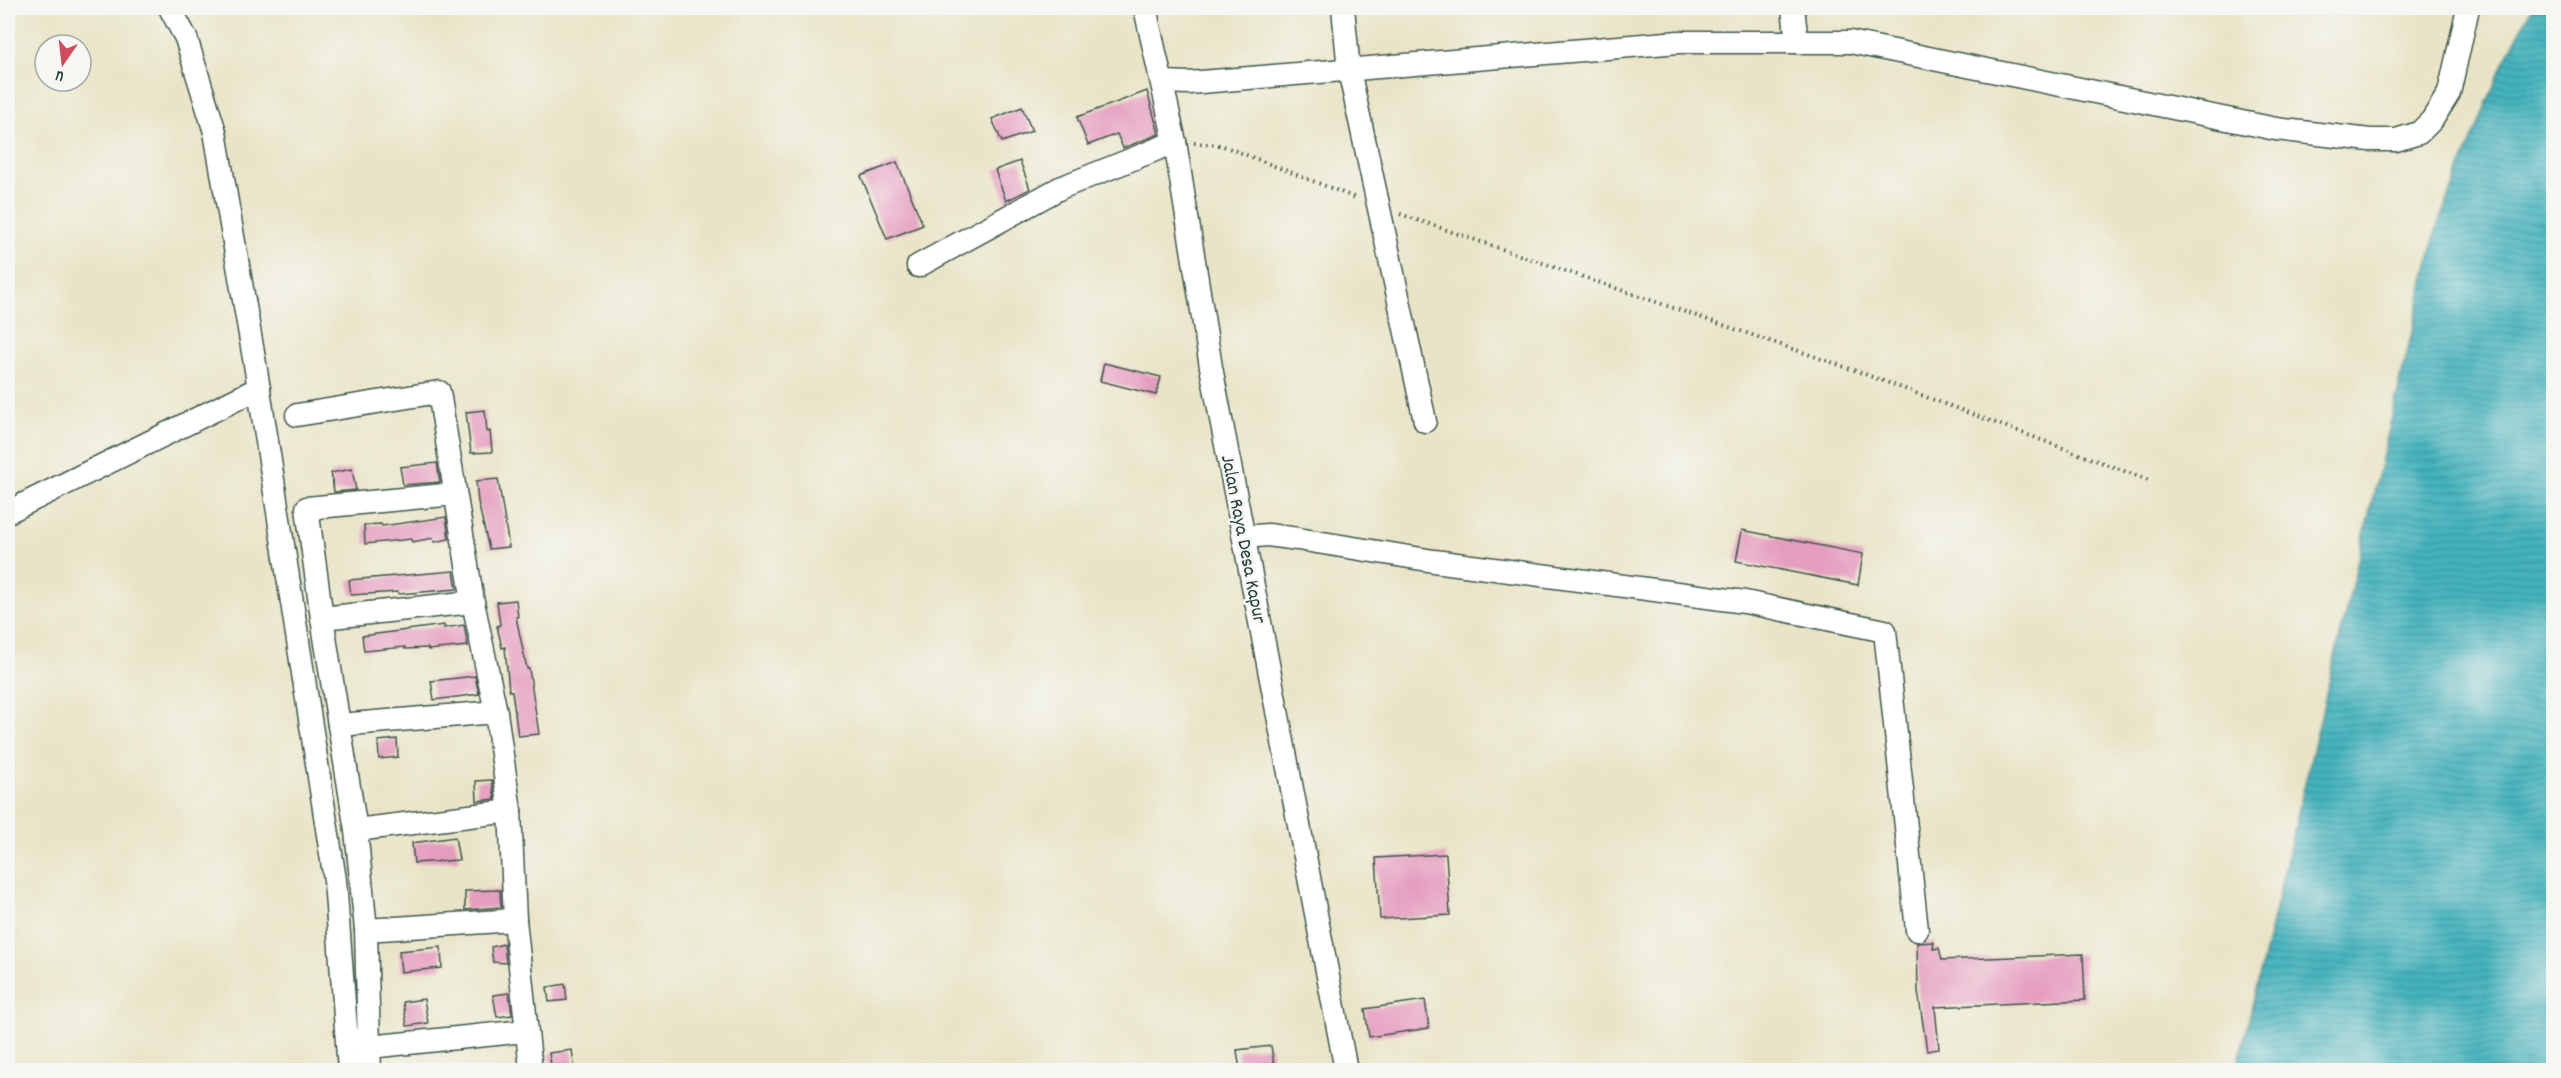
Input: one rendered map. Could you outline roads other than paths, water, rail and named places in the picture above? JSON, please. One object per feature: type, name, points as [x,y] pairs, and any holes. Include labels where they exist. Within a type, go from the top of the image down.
[{"type":"street","points":[[170,8],[186,38],[215,132],[259,388],[335,880],[349,1071]]},
{"type":"street","name":"Jalan Raya Desa Kapur","points":[[1145,8],[1175,142],[1211,367],[1346,1071]]},
{"type":"street","points":[[1343,8],[1349,70],[1425,421]]},
{"type":"street","points":[[1792,8],[1797,42]]},
{"type":"street","points":[[1162,82],[1189,83],[1679,42],[1850,42],[2276,129],[2370,140],[2396,140],[2419,133],[2432,120],[2449,93],[2468,8]]},
{"type":"street","points":[[918,266],[1060,188],[1175,142]]},
{"type":"street","points":[[8,512],[259,388]]},
{"type":"street","points":[[297,415],[439,393],[473,602],[496,712],[510,811],[515,920],[531,1071]]},
{"type":"street","points":[[370,1071],[366,930],[356,830],[307,508],[455,494]]},
{"type":"street","points":[[1244,537],[1268,535],[1298,538],[1434,561],[1745,602],[1885,630],[1917,930]]},
{"type":"street","points":[[322,618],[473,602]]},
{"type":"street","points":[[339,725],[496,712]]},
{"type":"street","points":[[356,830],[510,811]]},
{"type":"street","points":[[366,930],[515,920]]},
{"type":"street","points":[[369,1047],[526,1030]]},
{"type":"water","points":[[2532,8],[2554,8],[2553,1070],[2237,1070],[2437,227],[2498,75]]}]
